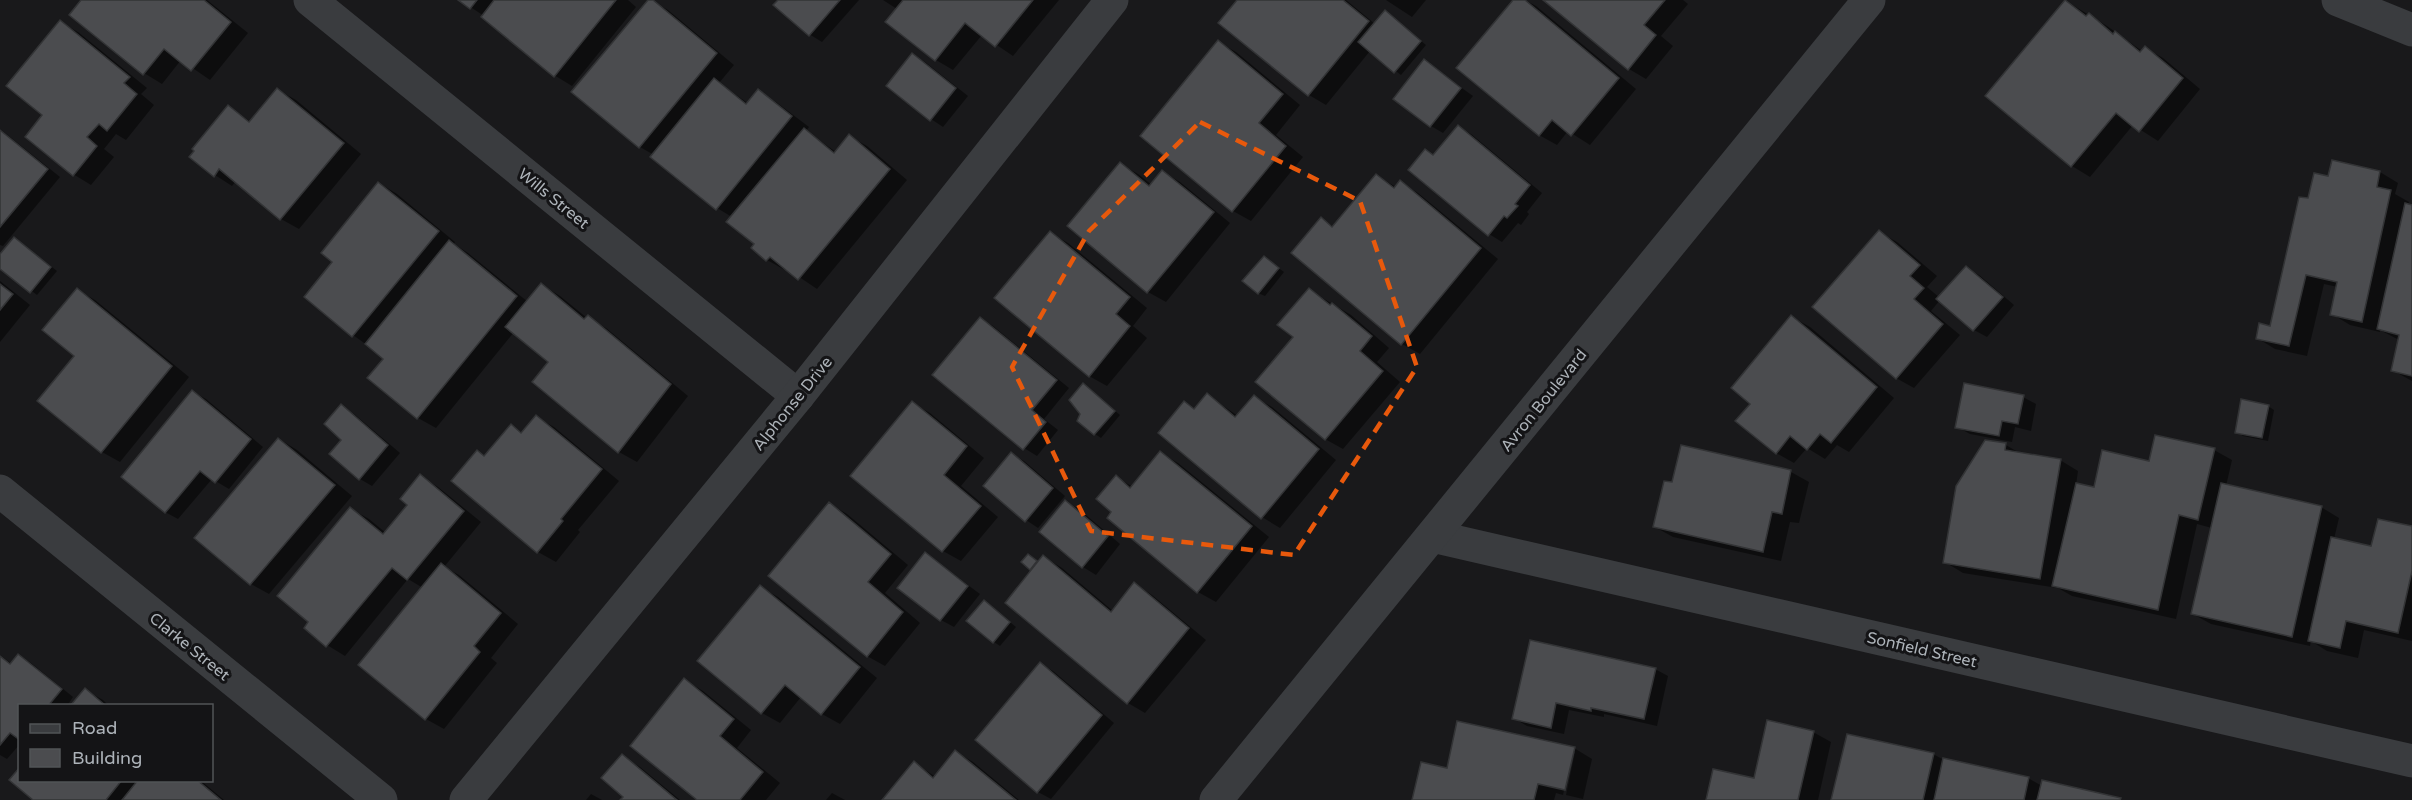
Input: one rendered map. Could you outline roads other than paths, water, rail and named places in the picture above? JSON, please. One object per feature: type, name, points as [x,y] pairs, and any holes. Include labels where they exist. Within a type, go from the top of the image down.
[{"type":"street","name":"Wills Street","points":[[310,0],[798,396]]},
{"type":"street","name":"Alphonse Drive","points":[[466,800],[798,396],[1112,0]]},
{"type":"street","name":"Avron Boulevard","points":[[1216,800],[1869,0]]},
{"type":"street","points":[[2338,0],[2412,30]]},
{"type":"street","name":"Clarke Street","points":[[0,491],[381,800]]},
{"type":"street","name":"Sonfield Street","points":[[1432,536],[2412,761]]}]
